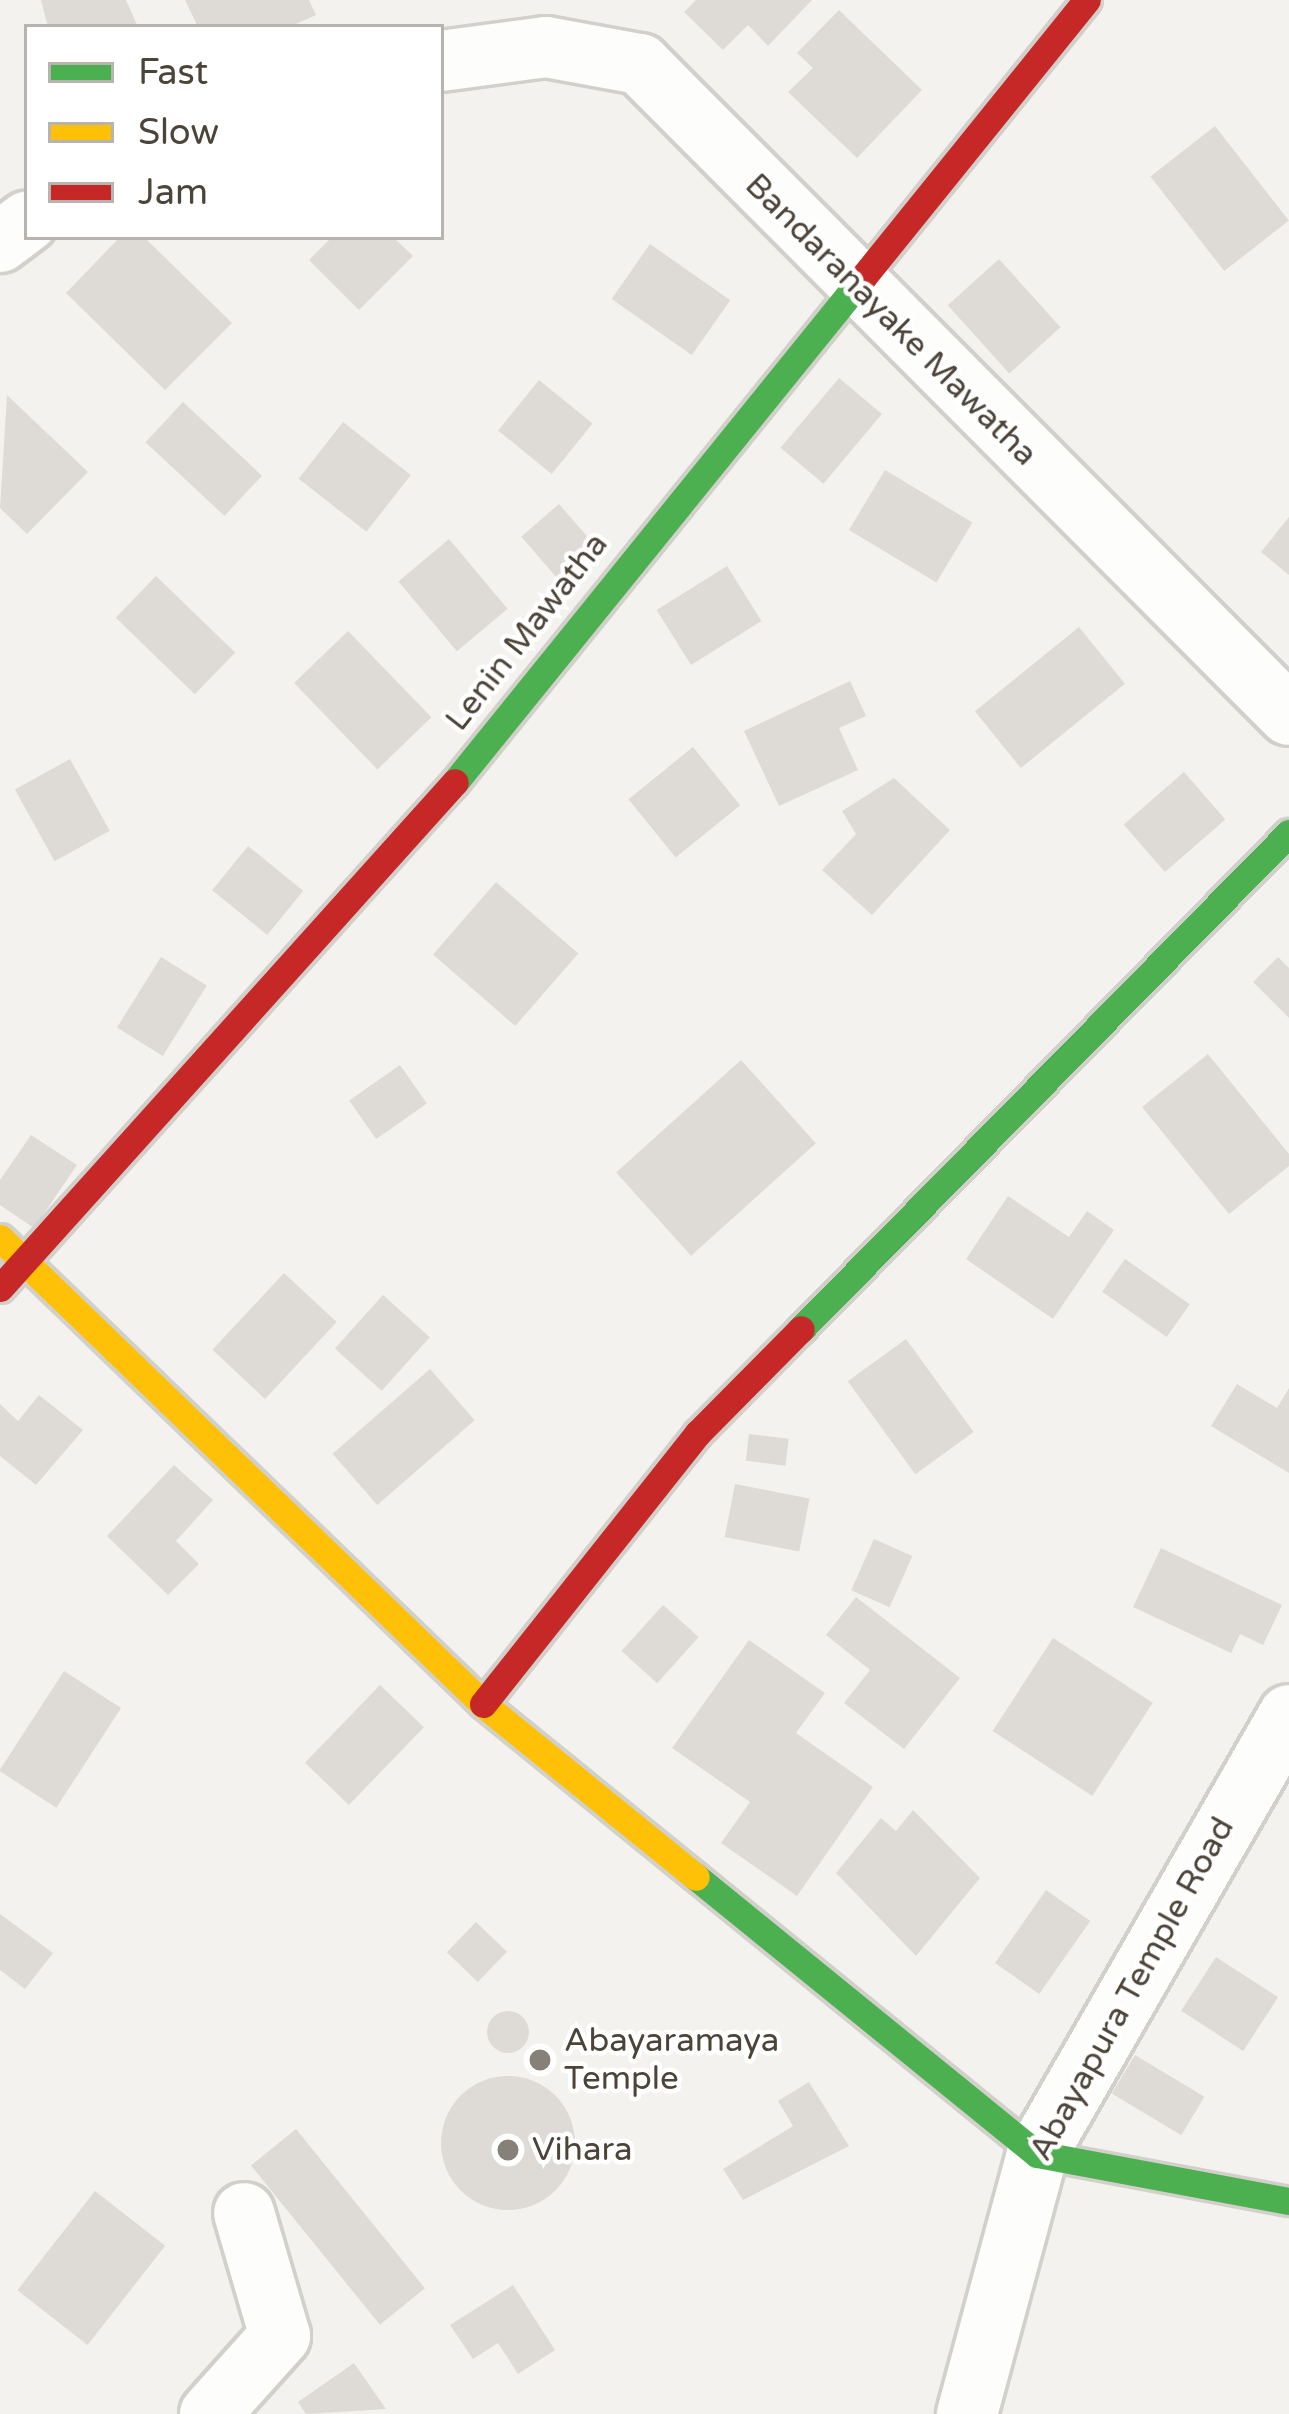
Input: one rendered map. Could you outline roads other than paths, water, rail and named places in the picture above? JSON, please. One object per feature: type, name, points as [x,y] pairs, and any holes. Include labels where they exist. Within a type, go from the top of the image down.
[{"type":"street","name":"Lenin Mawatha","points":[[0,1288],[426,818],[850,282],[1087,0]]},
{"type":"street","name":"Bandaranayake Mawatha","points":[[461,38],[640,64],[850,282],[1289,715]]},
{"type":"street","points":[[483,1704],[698,1433],[1289,833]]},
{"type":"street","points":[[0,1238],[483,1704],[1037,2154],[1289,2201]]},
{"type":"street","name":"Abayapura Temple Road","points":[[967,2414],[1037,2154],[1289,1715]]},
{"type":"street","points":[[210,2414],[280,2336],[244,2213]]},
{"type":"place","name":"Abayaramaya Temple","points":[[540,2060]]},
{"type":"place","name":"Vihara","points":[[508,2150]]}]
